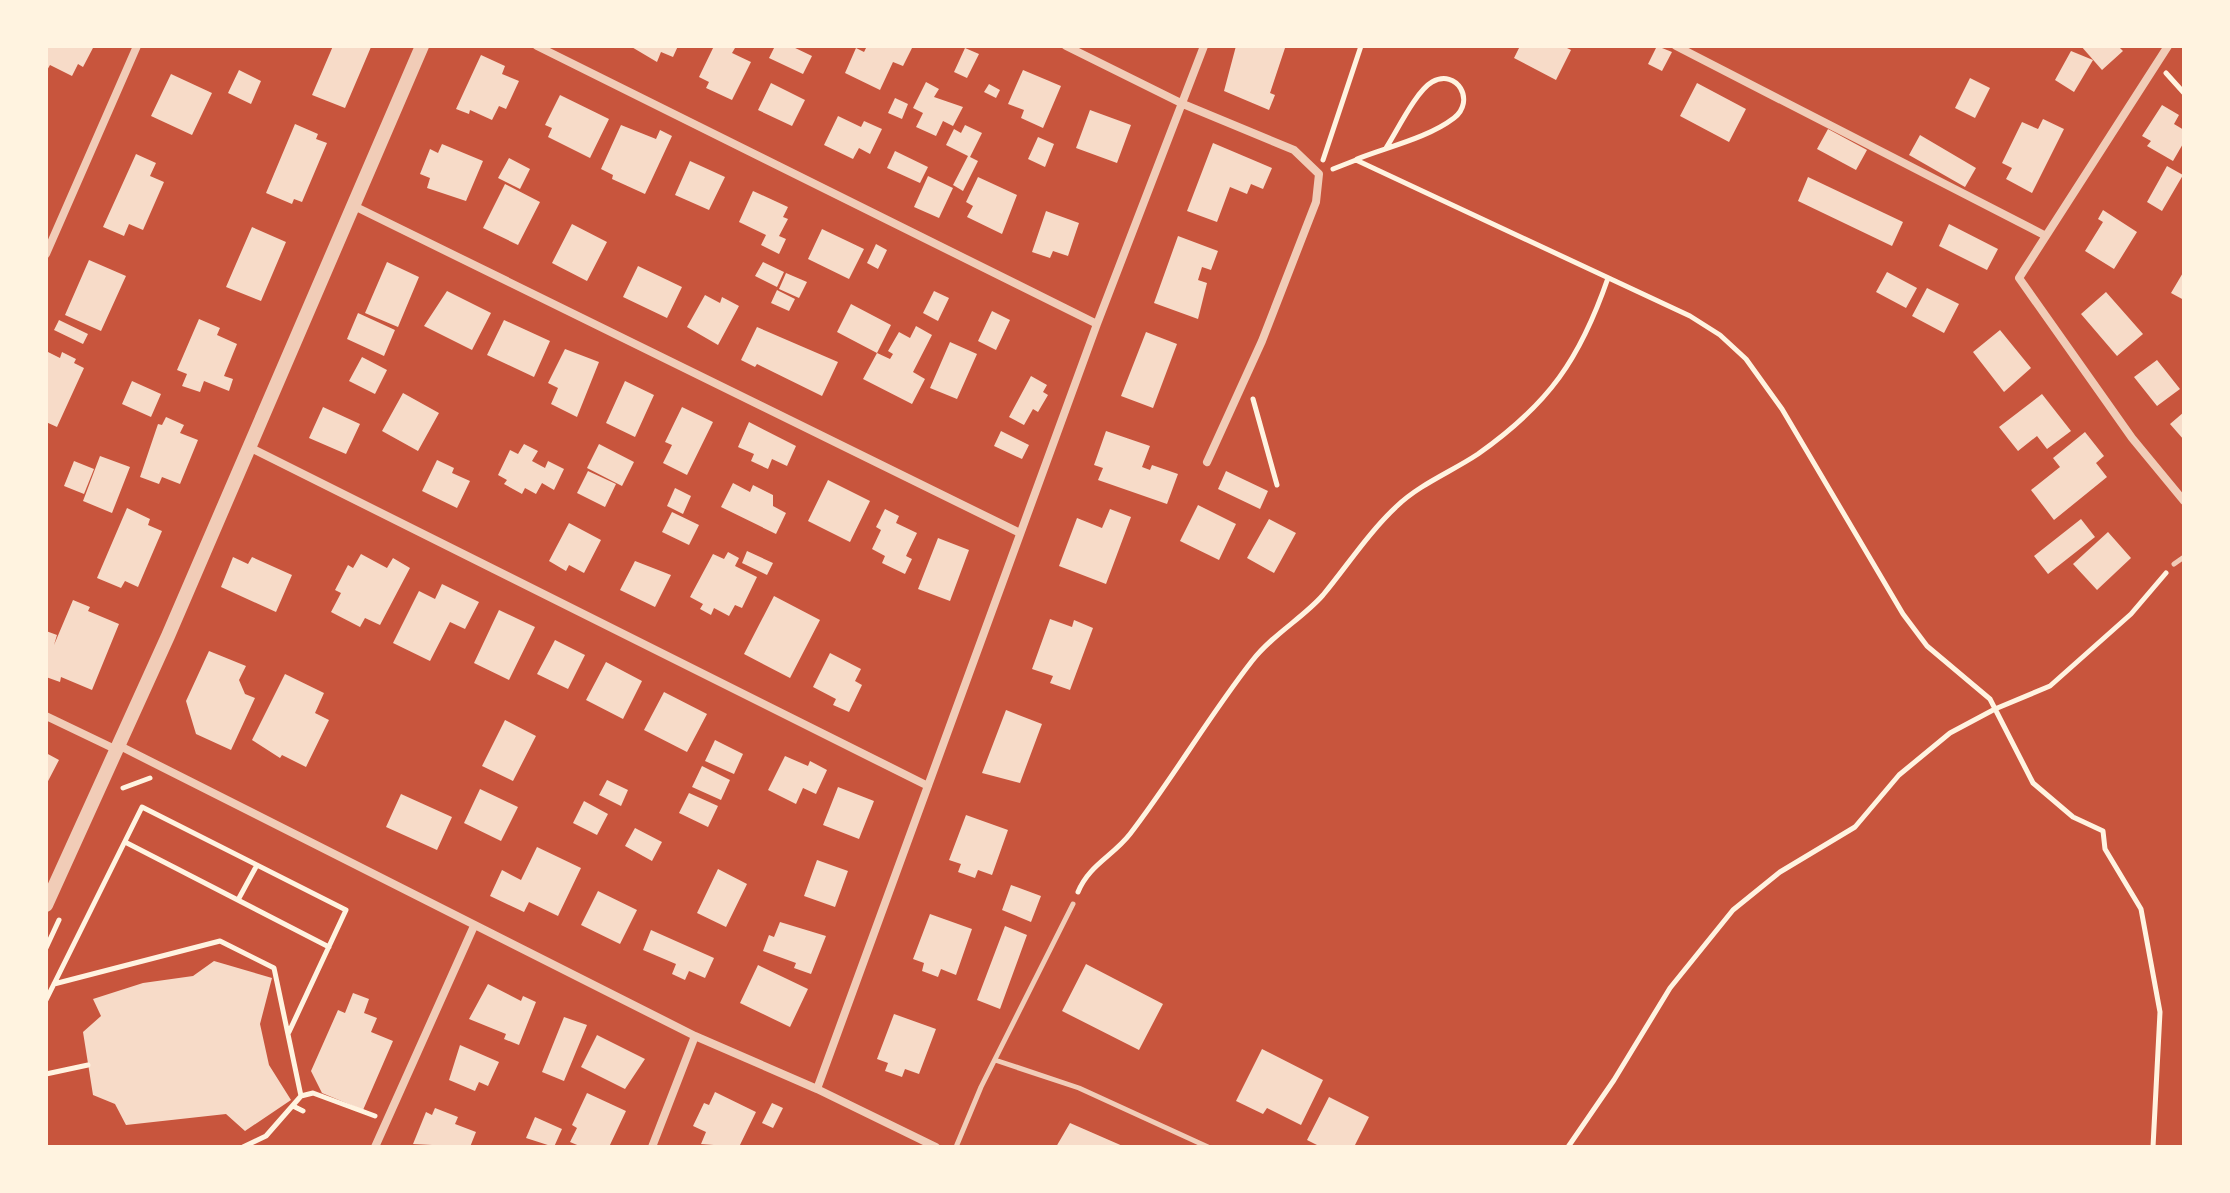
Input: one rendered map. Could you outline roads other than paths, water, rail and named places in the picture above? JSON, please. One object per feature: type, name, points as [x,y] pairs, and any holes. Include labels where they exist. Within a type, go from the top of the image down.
[{"type":"street","points":[[46,254],[137,46]]},
{"type":"street","points":[[46,905],[119,748],[422,46]]},
{"type":"street","points":[[537,46],[1097,324]]},
{"type":"street","points":[[1066,46],[1183,104],[1294,150],[1319,174],[1316,202],[1247,374],[1207,462]]},
{"type":"street","points":[[817,1089],[1097,324],[1204,46]]},
{"type":"street","points":[[1676,46],[2046,236]]},
{"type":"street","points":[[2168,46],[2019,278],[2132,438],[2184,501]]},
{"type":"street","points":[[352,205],[1020,533]]},
{"type":"street","points":[[248,446],[928,786]]},
{"type":"street","points":[[46,716],[119,748],[695,1036],[817,1089],[936,1147]]},
{"type":"street","points":[[375,1147],[474,926]]},
{"type":"street","points":[[652,1147],[695,1036]]},
{"type":"lane","points":[[2174,564],[2184,557]]},
{"type":"lane","points":[[956,1147],[995,1060],[1073,904]]},
{"type":"lane","points":[[995,1060],[1079,1088],[1208,1147]]}]
